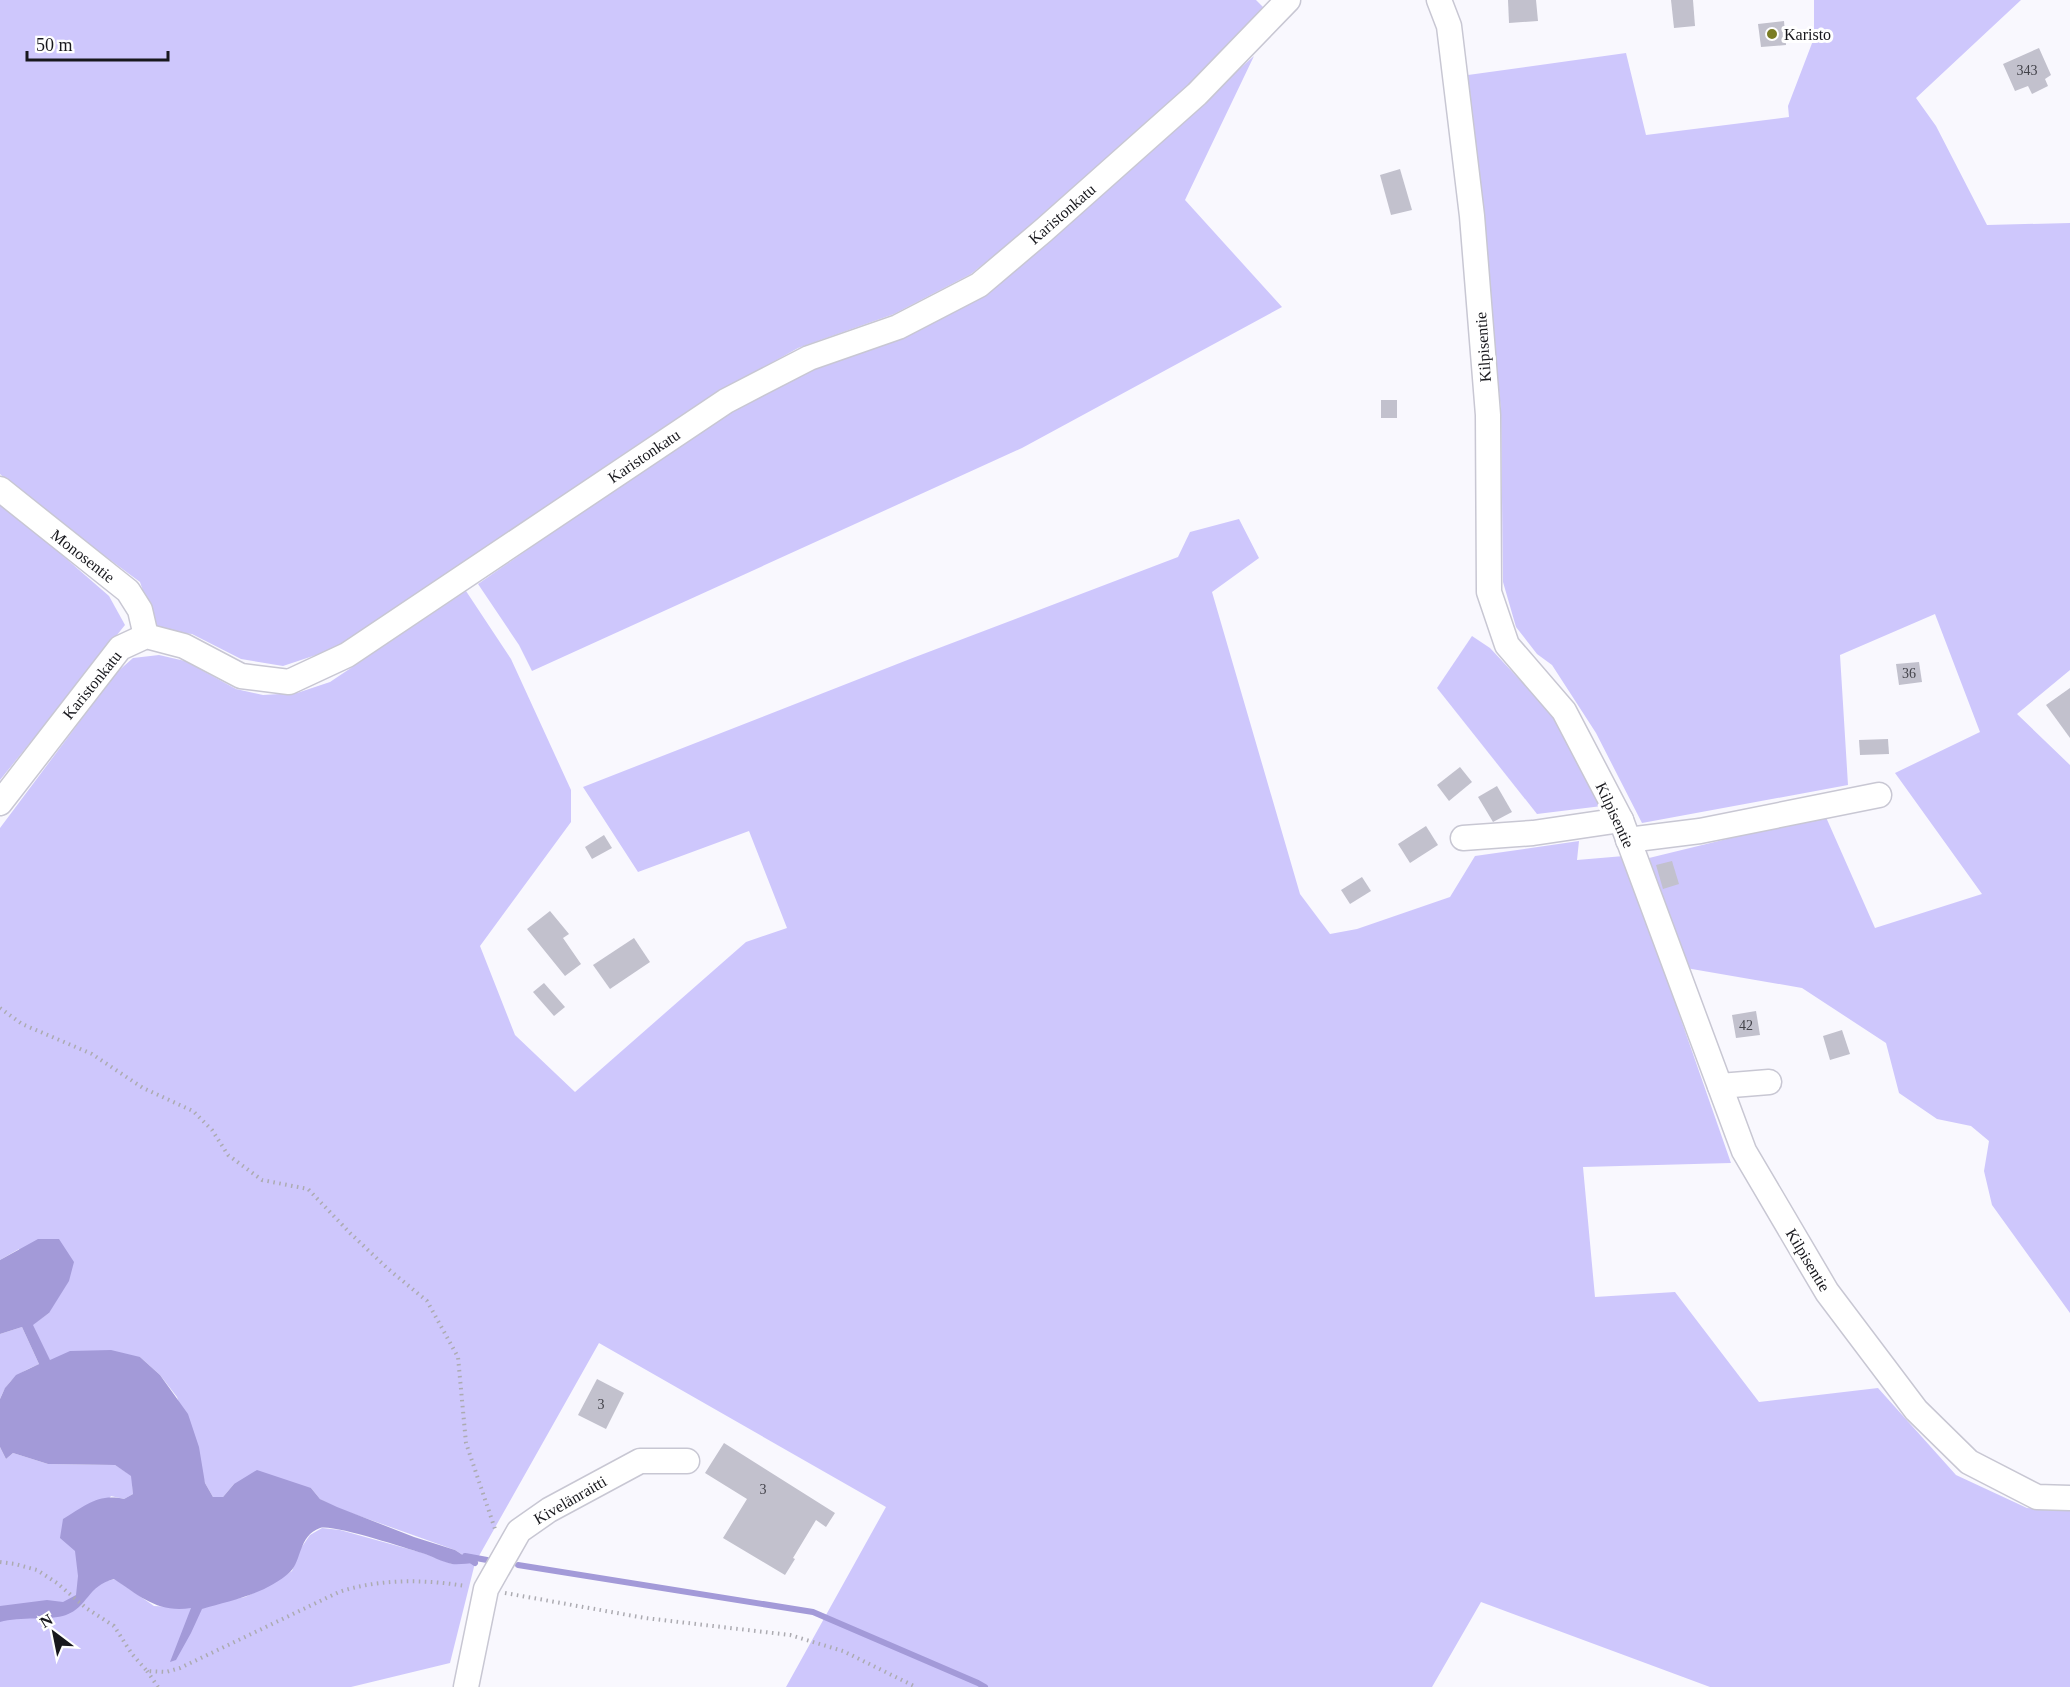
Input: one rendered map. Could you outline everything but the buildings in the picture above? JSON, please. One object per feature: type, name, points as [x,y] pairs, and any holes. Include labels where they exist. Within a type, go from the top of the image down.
[{"type":"street","name":"Karistonkatu","points":[[0,803],[120,648],[146,636],[184,646],[241,676],[289,682],[347,655],[726,401],[808,358],[898,327],[979,285],[1197,94],[1288,0]]},
{"type":"street","name":"Kilpisentie","points":[[1439,0],[1449,26],[1473,216],[1488,416],[1489,592],[1507,645],[1564,711],[1624,830],[1744,1151],[1827,1292],[1916,1410],[1969,1462],[2037,1497],[2070,1498]]},
{"type":"street","name":"Monosentie","points":[[0,489],[128,591],[140,610],[146,636]]},
{"type":"street","points":[[1463,838],[1624,830],[1700,831],[1879,795]]},
{"type":"street","points":[[1720,1086],[1769,1082]]},
{"type":"street","name":"Kivelänraitti","points":[[466,1687],[486,1589],[519,1531],[549,1510],[640,1461],[687,1461]]},
{"type":"path","points":[[0,1008],[22,1024],[92,1054],[143,1088],[193,1111],[212,1130],[228,1155],[262,1179],[308,1189],[387,1268],[427,1301],[458,1357],[466,1443],[505,1557]]},
{"type":"path","points":[[0,1562],[37,1570],[65,1588],[86,1608],[114,1626],[158,1687]]},
{"type":"path","points":[[147,1671],[166,1672],[180,1668],[354,1587],[406,1581],[459,1585],[645,1618],[790,1635],[843,1652],[916,1687]]},
{"type":"shaded area","points":[[0,0],[1256,0],[1264,8],[1193,87],[1055,207],[971,274],[894,314],[798,348],[697,405],[607,465],[517,531],[334,649],[283,666],[241,659],[192,634],[156,630],[140,582],[28,499],[0,474]]},
{"type":"shaded area","points":[[1814,0],[2021,0],[1916,98],[1936,126],[1987,225],[2070,223],[2070,670],[2017,714],[2070,765],[2070,1313],[1992,1205],[1984,1171],[1989,1141],[1971,1126],[1937,1119],[1899,1093],[1886,1043],[1802,988],[1686,968],[1649,858],[1825,815],[1875,928],[1982,894],[1895,773],[1980,732],[1935,614],[1840,655],[1848,785],[1642,823],[1596,733],[1552,665],[1537,654],[1516,627],[1503,582],[1501,411],[1468,75],[1626,53],[1646,135],[1789,117],[1788,106],[1814,38]]},
{"type":"shaded area","points":[[1254,56],[1185,200],[1282,307],[1022,448],[532,671],[519,645],[478,584],[740,402],[815,364],[988,292]]},
{"type":"shaded area","points":[[0,501],[109,596],[125,625],[0,780]]},
{"type":"shaded area","points":[[1239,519],[1259,558],[1212,592],[1300,894],[1330,934],[1357,929],[1450,897],[1475,856],[1579,841],[1577,860],[1624,856],[1731,1163],[1583,1167],[1595,1297],[1675,1292],[1759,1402],[1878,1388],[1956,1475],[2027,1508],[2070,1511],[2070,1687],[1710,1687],[1481,1602],[1432,1687],[786,1687],[886,1507],[599,1343],[475,1563],[450,1663],[351,1687],[0,1687],[0,1447],[6,1459],[13,1453],[48,1464],[115,1465],[132,1476],[133,1494],[124,1499],[111,1496],[75,1550],[103,1582],[115,1579],[154,1606],[191,1608],[245,1597],[292,1571],[301,1548],[310,1535],[322,1528],[340,1530],[423,1553],[452,1564],[474,1562],[455,1550],[337,1508],[320,1499],[311,1488],[234,1484],[223,1497],[213,1497],[205,1483],[177,1397],[160,1375],[140,1357],[50,1361],[32,1325],[49,1313],[19,1249],[0,1260],[0,828],[116,673],[133,658],[159,655],[185,661],[236,689],[263,695],[297,693],[330,682],[466,591],[511,659],[571,790],[571,822],[480,946],[515,1035],[575,1092],[746,942],[787,928],[749,831],[638,872],[583,787],[1178,557],[1190,532]]},
{"type":"shaded area","points":[[1472,636],[1490,648],[1561,724],[1602,806],[1537,814],[1437,688]]},
{"type":"shaded area","points":[[38,1239],[59,1239],[74,1262],[69,1281],[49,1313],[33,1325],[50,1360],[70,1351],[111,1350],[140,1357],[160,1375],[188,1414],[199,1447],[205,1483],[213,1497],[223,1497],[234,1484],[257,1470],[311,1488],[320,1499],[337,1507],[414,1537],[455,1550],[475,1563],[452,1564],[370,1537],[320,1528],[308,1537],[294,1567],[281,1580],[260,1591],[202,1609],[176,1660],[170,1662],[191,1608],[159,1606],[114,1579],[98,1586],[79,1607],[66,1615],[0,1622],[0,1606],[47,1600],[63,1602],[76,1595],[78,1576],[75,1551],[60,1538],[63,1519],[99,1499],[124,1499],[133,1494],[131,1476],[115,1465],[48,1464],[13,1453],[6,1459],[0,1447],[0,1399],[5,1388],[16,1375],[39,1364],[22,1327],[0,1334],[0,1260]]},
{"type":"shaded area","points":[[22,1327],[39,1364],[15,1377],[0,1399],[0,1334]]},
{"type":"waterway","points":[[475,1563],[465,1556],[487,1560]]},
{"type":"waterway","points":[[518,1565],[813,1612],[985,1687]]},
{"type":"place","name":"Karisto","points":[[1772,34]]}]
